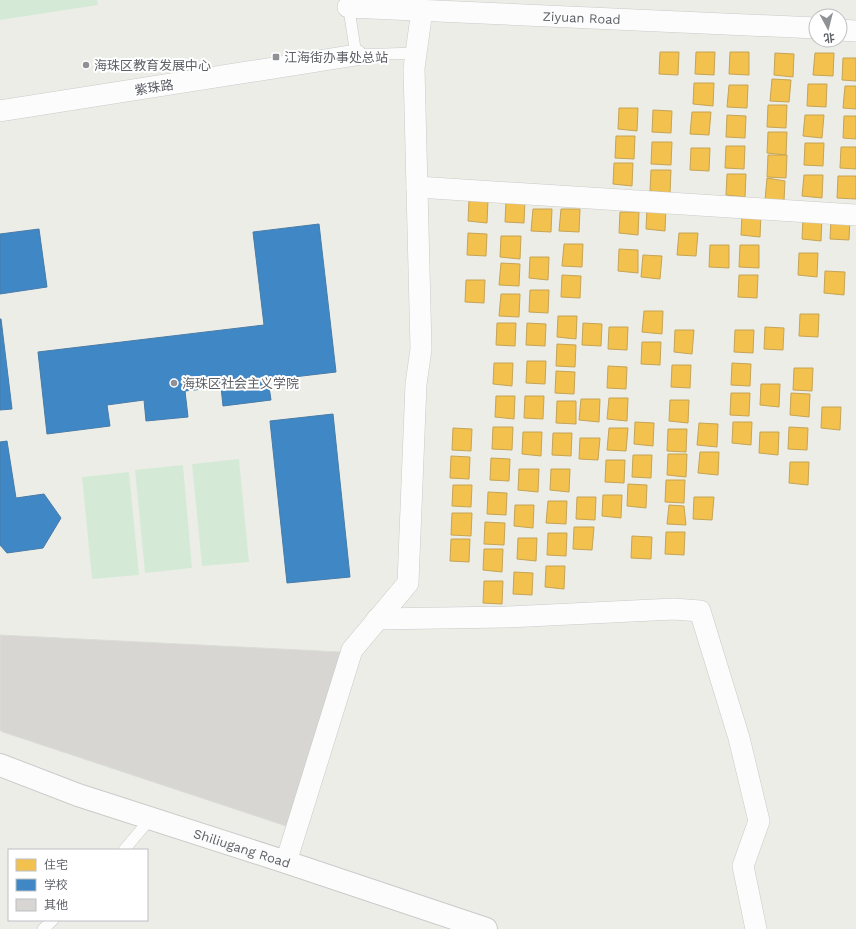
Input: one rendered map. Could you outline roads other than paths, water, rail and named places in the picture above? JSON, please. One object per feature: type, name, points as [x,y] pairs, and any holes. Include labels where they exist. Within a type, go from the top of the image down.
[{"type":"main road","name":"Shiliugang Road","points":[[0,765],[78,795],[286,862],[486,929]]},
{"type":"street","name":"Ziyuan Road","points":[[348,4],[422,10],[808,28]]},
{"type":"street","points":[[286,862],[352,650],[408,583],[416,384],[421,349],[414,68],[422,10]]},
{"type":"street","name":"紫珠路","points":[[0,112],[356,55]]},
{"type":"street","points":[[417,187],[856,215]]},
{"type":"street","points":[[377,619],[506,617],[674,609],[700,611],[739,738],[759,821],[743,866],[756,929]]},
{"type":"lane","points":[[348,4],[356,55],[416,52]]},
{"type":"lane","points":[[125,849],[151,818]]},
{"type":"lane","points":[[43,929],[53,921]]},
{"type":"place","name":"江海街办事处总站","points":[[276,57]]},
{"type":"place","name":"海珠区教育发展中心","points":[[86,65]]},
{"type":"place","name":"海珠区社会主义学院","points":[[174,383]]}]
